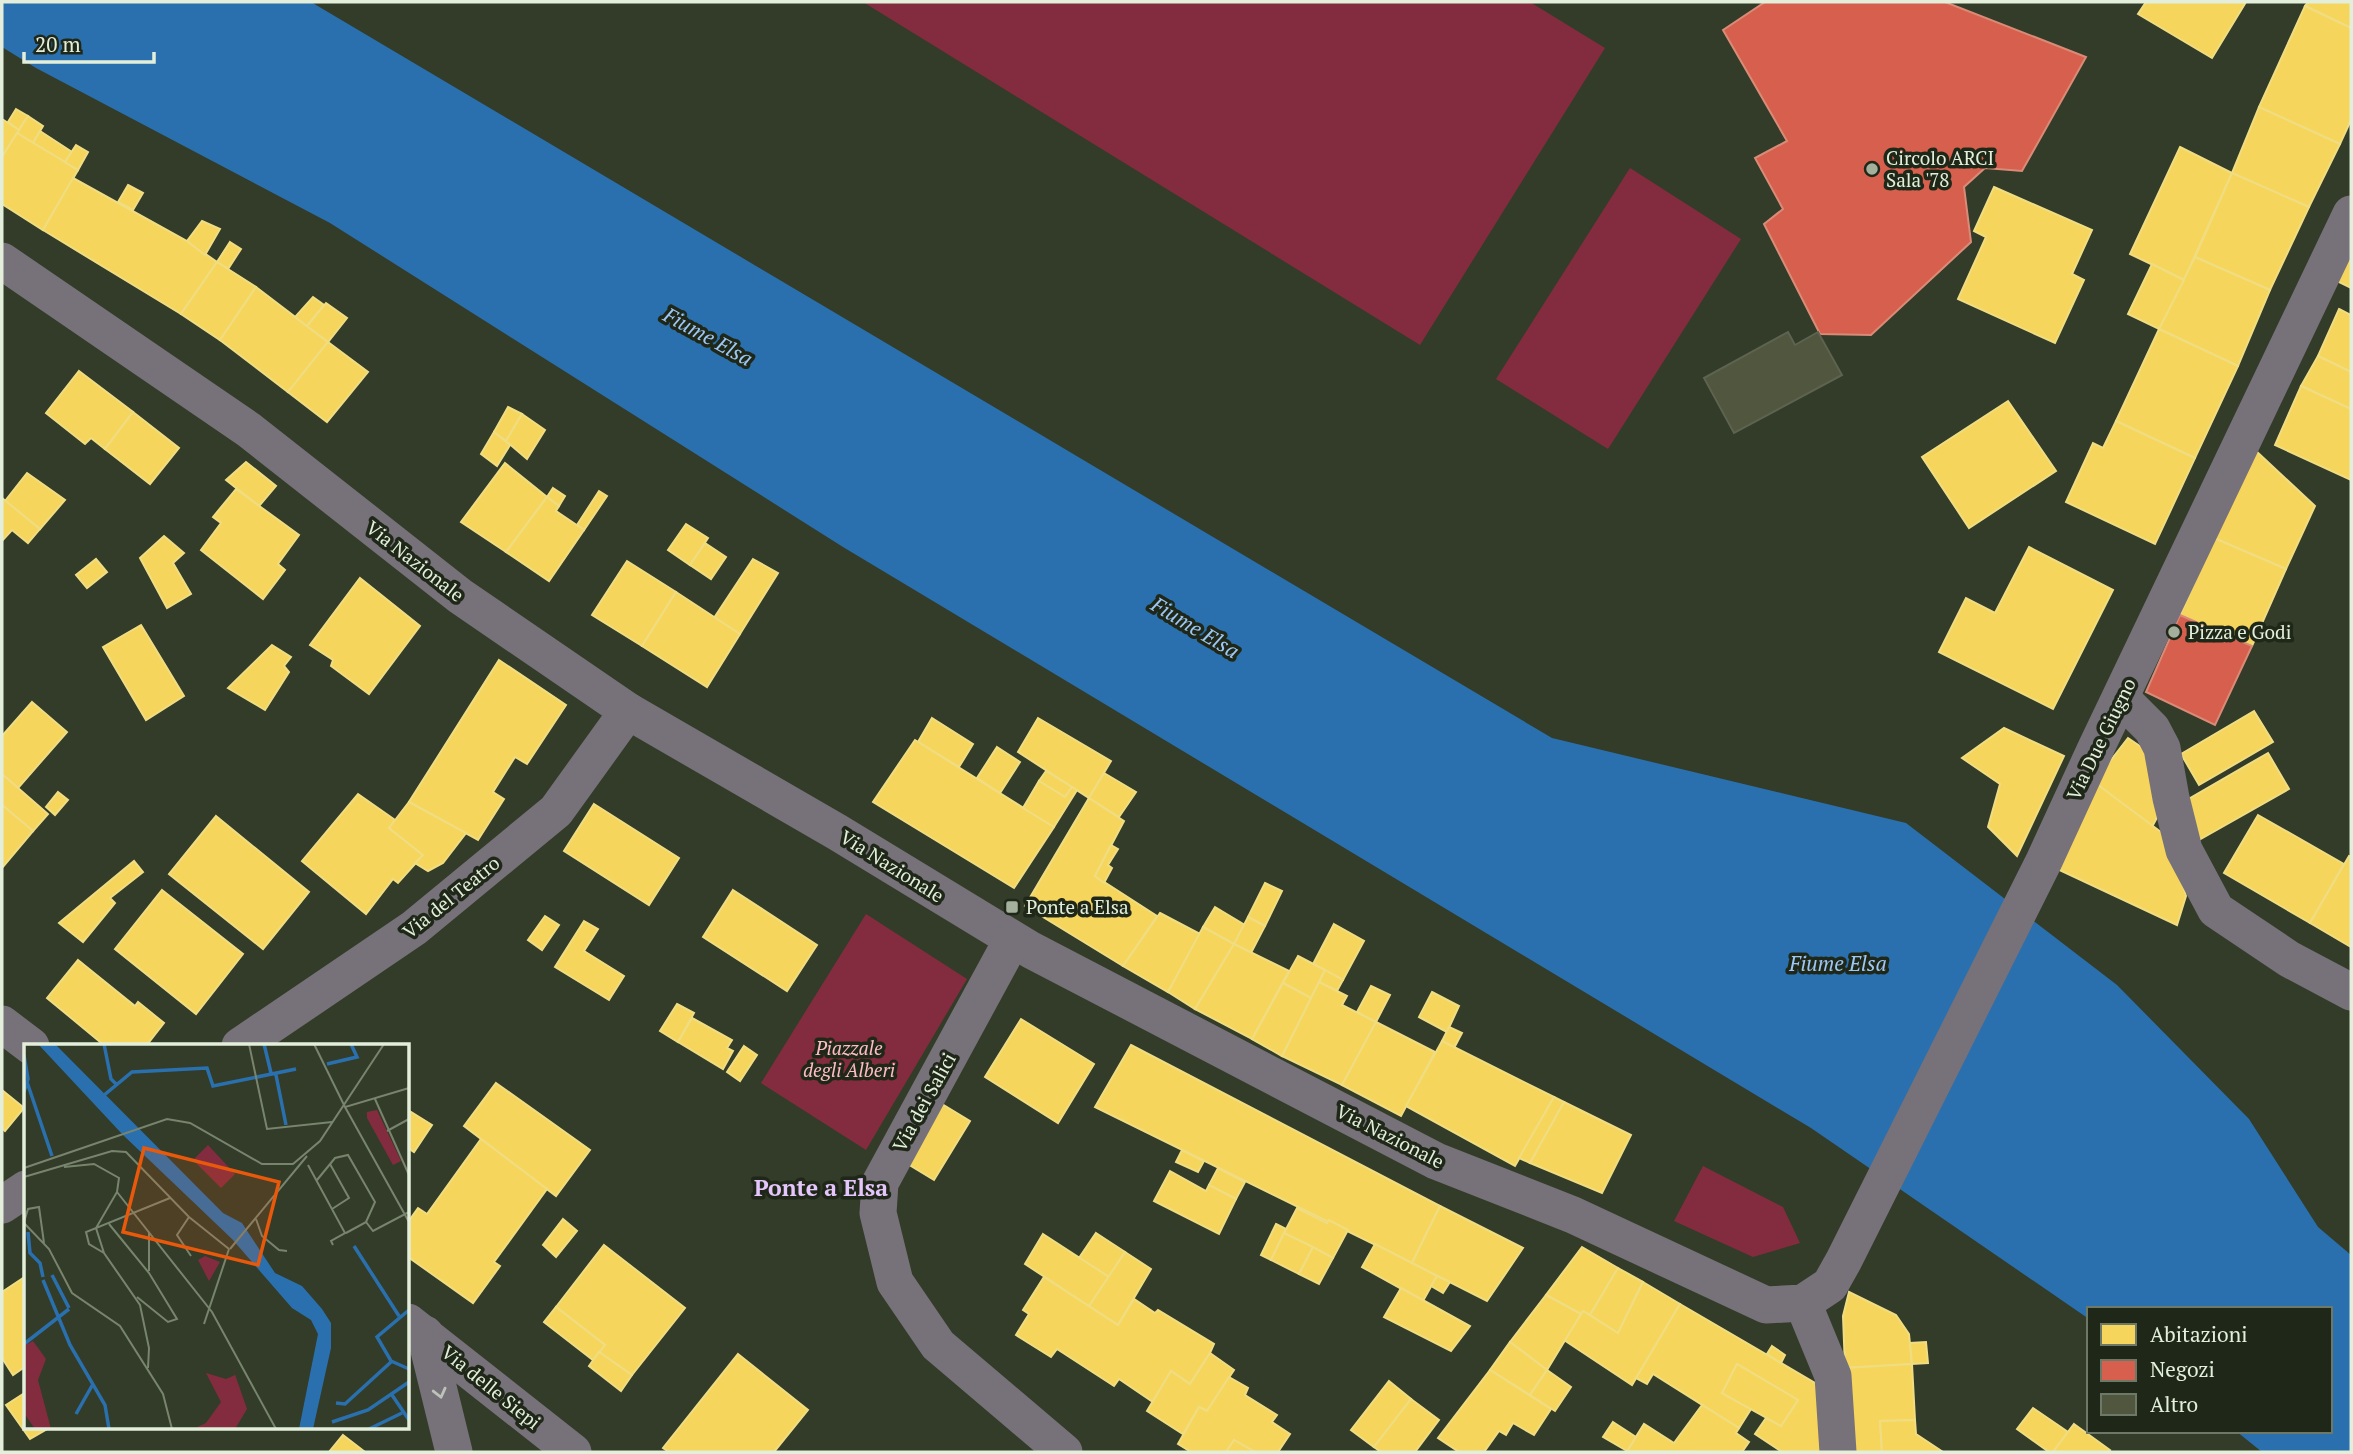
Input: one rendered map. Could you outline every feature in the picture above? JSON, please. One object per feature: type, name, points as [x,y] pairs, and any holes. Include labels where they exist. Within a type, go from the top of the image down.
[{"type":"street","name":"Via Due Giugno","points":[[1803,1303],[1830,1285],[1844,1260],[2044,861],[2351,214]]},
{"type":"street","name":"Via Nazionale","points":[[2,261],[249,430],[460,596],[628,711],[815,818],[1012,940],[1436,1161],[1573,1215],[1766,1305],[1803,1303]]},
{"type":"street","points":[[2121,698],[2152,729],[2162,748],[2184,850],[2216,910],[2290,959],[2351,992]]},
{"type":"street","name":"Via del Teatro","points":[[243,1044],[414,928],[556,811],[628,711]]},
{"type":"street","name":"Via dei Salici","points":[[1012,940],[880,1183],[878,1213],[895,1282],[938,1345],[1065,1452]]},
{"type":"street","points":[[2,1024],[28,1044]]},
{"type":"street","points":[[2,1205],[24,1190]]},
{"type":"street","points":[[1803,1303],[1833,1376],[1838,1452]]},
{"type":"street","points":[[416,1328],[454,1452]]},
{"type":"street","name":"Via delle Siepi","points":[[416,1328],[573,1452]]},
{"type":"green space","points":[[863,2],[1530,2],[1605,48],[1420,345]]},
{"type":"green space","points":[[1630,168],[1741,239],[1608,449],[1496,379]]},
{"type":"green space","name":"Piazzale degli Alberi","points":[[866,914],[967,979],[866,1150],[761,1083]]},
{"type":"green space","points":[[1703,1166],[1783,1207],[1800,1243],[1753,1257],[1674,1221]]},
{"type":"water","name":"Fiume Elsa","points":[[2,2],[311,2],[1552,738],[1906,823],[2117,985],[2249,1119],[2318,1227],[2351,1255],[2351,1452],[2262,1452],[2238,1433],[2332,1433],[2332,1307],[2087,1307],[2087,1318],[1811,1128],[843,547],[330,223],[36,68],[2,47]]},
{"type":"building: Abitazioni","points":[[2146,2],[2246,2],[2212,58],[2138,14]]},
{"type":"building: Abitazioni","points":[[2308,2],[2351,2],[2351,28],[2305,6]]},
{"type":"building: Abitazioni","points":[[2305,6],[2351,28],[2351,120],[2340,144],[2259,107]]},
{"type":"building: Abitazioni","points":[[2259,107],[2340,144],[2309,207],[2232,173]]},
{"type":"building: Abitazioni","points":[[16,109],[28,116],[19,130],[8,122]]},
{"type":"building: Abitazioni","points":[[28,116],[43,126],[33,143],[17,133]]},
{"type":"building: Abitazioni","points":[[2,119],[19,130],[2,157]]},
{"type":"building: Abitazioni","points":[[40,131],[72,152],[65,162],[33,143]]},
{"type":"building: Abitazioni","points":[[17,133],[78,170],[43,230],[2,204],[2,157]]},
{"type":"building: Abitazioni","points":[[76,145],[88,152],[78,170],[65,162]]},
{"type":"building: Abitazioni","points":[[2180,147],[2232,173],[2184,280],[2130,254]]},
{"type":"building: Abitazioni","points":[[2232,173],[2309,207],[2270,290],[2195,257]]},
{"type":"building: Abitazioni","points":[[73,178],[187,241],[217,262],[181,314],[43,230]]},
{"type":"building: Abitazioni","points":[[128,185],[143,193],[133,210],[118,202]]},
{"type":"building: Abitazioni","points":[[1994,187],[2092,230],[2072,274],[2084,280],[2055,343],[1958,299],[1986,237],[1974,231]]},
{"type":"building: Abitazioni","points":[[202,221],[220,229],[205,255],[187,241]]},
{"type":"building: Abitazioni","points":[[230,242],[241,249],[228,269],[217,262]]},
{"type":"building: Abitazioni","points":[[2351,252],[2351,288],[2337,281]]},
{"type":"building: Abitazioni","points":[[2195,257],[2270,290],[2238,366],[2159,329]]},
{"type":"building: Abitazioni","points":[[217,262],[256,287],[220,340],[181,314]]},
{"type":"building: Abitazioni","points":[[2152,264],[2184,280],[2159,329],[2128,314]]},
{"type":"building: Abitazioni","points":[[256,287],[328,342],[288,392],[220,340]]},
{"type":"building: Abitazioni","points":[[313,297],[324,305],[307,326],[295,317]]},
{"type":"building: Abitazioni","points":[[326,303],[347,318],[328,342],[307,326]]},
{"type":"building: Abitazioni","points":[[2339,309],[2351,315],[2351,372],[2318,356]]},
{"type":"building: Abitazioni","points":[[2159,329],[2238,366],[2195,458],[2116,421]]},
{"type":"building: Abitazioni","points":[[328,342],[368,372],[327,422],[288,392]]},
{"type":"building: Abitazioni","points":[[2318,356],[2351,372],[2351,409],[2301,386]]},
{"type":"building: Abitazioni","points":[[79,371],[133,412],[105,449],[91,438],[85,444],[46,413]]},
{"type":"building: Abitazioni","points":[[2301,386],[2351,409],[2351,480],[2275,445]]},
{"type":"building: Abitazioni","points":[[2008,401],[2056,471],[1969,528],[1922,457]]},
{"type":"building: Abitazioni","points":[[508,407],[522,414],[506,441],[494,432]]},
{"type":"building: Abitazioni","points":[[133,412],[179,448],[150,484],[105,449]]},
{"type":"building: Abitazioni","points":[[522,414],[545,430],[527,459],[506,441]]},
{"type":"building: Abitazioni","points":[[2116,421],[2195,458],[2155,544],[2066,502],[2093,443],[2103,448]]},
{"type":"building: Abitazioni","points":[[494,432],[510,445],[497,466],[481,454]]},
{"type":"building: Abitazioni","points":[[2255,450],[2315,506],[2286,569],[2214,538]]},
{"type":"building: Abitazioni","points":[[246,462],[276,486],[259,506],[226,480]]},
{"type":"building: Abitazioni","points":[[505,463],[547,497],[506,552],[461,522]]},
{"type":"building: Abitazioni","points":[[27,473],[65,500],[40,529],[5,501]]},
{"type":"building: Abitazioni","points":[[553,488],[565,496],[559,506],[547,497]]},
{"type":"building: Abitazioni","points":[[236,489],[299,535],[278,564],[285,570],[263,599],[201,550],[221,523],[213,517]]},
{"type":"building: Abitazioni","points":[[599,491],[607,496],[584,530],[577,525]]},
{"type":"building: Abitazioni","points":[[547,497],[559,506],[556,511],[584,530],[549,581],[506,552]]},
{"type":"building: Abitazioni","points":[[2,498],[40,529],[28,543],[12,530],[2,541]]},
{"type":"building: Abitazioni","points":[[686,524],[708,538],[690,565],[668,550]]},
{"type":"building: Abitazioni","points":[[164,536],[184,553],[173,563],[191,594],[167,608],[140,558]]},
{"type":"building: Abitazioni","points":[[2214,538],[2286,569],[2252,646],[2180,615]]},
{"type":"building: Abitazioni","points":[[705,543],[726,557],[711,579],[690,565]]},
{"type":"building: Abitazioni","points":[[2029,547],[2113,590],[2053,709],[1939,652],[1966,598],[1995,613]]},
{"type":"building: Abitazioni","points":[[96,559],[107,572],[87,588],[76,575]]},
{"type":"building: Abitazioni","points":[[753,559],[778,573],[740,634],[714,618]]},
{"type":"building: Abitazioni","points":[[627,561],[676,592],[642,646],[592,615]]},
{"type":"building: Abitazioni","points":[[360,578],[420,626],[369,694],[331,666],[333,660],[310,645]]},
{"type":"building: Abitazioni","points":[[676,592],[740,634],[707,687],[642,646]]},
{"type":"building: Abitazioni","points":[[141,625],[184,696],[146,720],[103,647]]},
{"type":"building: Abitazioni","points":[[272,645],[291,657],[284,666],[289,672],[265,710],[228,688]]},
{"type":"building: Abitazioni","points":[[499,660],[566,705],[527,764],[515,757],[493,792],[504,799],[478,840],[409,802]]},
{"type":"building: Abitazioni","points":[[32,702],[67,732],[18,788],[2,774],[2,736]]},
{"type":"building: Abitazioni","points":[[2254,711],[2273,742],[2199,785],[2181,754]]},
{"type":"building: Abitazioni","points":[[932,718],[973,744],[959,767],[918,742]]},
{"type":"building: Abitazioni","points":[[1038,718],[1111,761],[1089,798],[1018,752]]},
{"type":"building: Abitazioni","points":[[2004,728],[2064,756],[2017,856],[1988,827],[2000,784],[1962,758]]},
{"type":"building: Abitazioni","points":[[2128,738],[2156,757],[2162,808],[2152,827],[2094,782]]},
{"type":"building: Abitazioni","points":[[915,740],[1054,827],[1014,888],[873,802]]},
{"type":"building: Abitazioni","points":[[997,747],[1020,762],[1000,793],[977,778]]},
{"type":"building: Abitazioni","points":[[2268,753],[2289,789],[2199,840],[2178,805]]},
{"type":"building: Abitazioni","points":[[1046,771],[1072,787],[1065,797],[1039,781]]},
{"type":"building: Abitazioni","points":[[1104,773],[1136,792],[1119,817],[1089,798]]},
{"type":"building: Abitazioni","points":[[2,774],[48,814],[33,831],[2,805]]},
{"type":"building: Abitazioni","points":[[1039,781],[1065,797],[1072,787],[1077,790],[1054,827],[1023,808]]},
{"type":"building: Abitazioni","points":[[2094,782],[2169,838],[2186,896],[2177,925],[2053,867]]},
{"type":"building: Abitazioni","points":[[58,792],[68,800],[55,815],[46,807]]},
{"type":"building: Abitazioni","points":[[358,794],[395,820],[389,828],[423,855],[398,883],[393,879],[366,914],[302,861]]},
{"type":"building: Abitazioni","points":[[1089,798],[1124,821],[1095,876],[1157,916],[1123,966],[1025,906]]},
{"type":"building: Abitazioni","points":[[409,802],[466,833],[443,863],[428,871],[415,863],[423,855],[389,828]]},
{"type":"building: Abitazioni","points":[[594,804],[679,858],[649,905],[564,851]]},
{"type":"building: Abitazioni","points":[[2,805],[33,831],[2,868]]},
{"type":"building: Abitazioni","points":[[2258,815],[2344,864],[2310,923],[2224,873]]},
{"type":"building: Abitazioni","points":[[216,816],[309,892],[263,949],[169,874]]},
{"type":"building: Abitazioni","points":[[1111,845],[1118,849],[1108,865],[1112,868],[1104,883],[1095,876]]},
{"type":"building: Abitazioni","points":[[2349,856],[2351,857],[2351,947],[2310,923]]},
{"type":"building: Abitazioni","points":[[134,861],[143,872],[110,898],[115,903],[83,942],[59,923]]},
{"type":"building: Abitazioni","points":[[1265,883],[1282,891],[1265,926],[1248,917]]},
{"type":"building: Abitazioni","points":[[162,890],[243,954],[196,1014],[115,949]]},
{"type":"building: Abitazioni","points":[[733,890],[817,945],[787,991],[703,937]]},
{"type":"building: Abitazioni","points":[[1215,907],[1245,925],[1234,944],[1203,927]]},
{"type":"building: Abitazioni","points":[[1160,913],[1200,934],[1168,992],[1123,966]]},
{"type":"building: Abitazioni","points":[[545,916],[559,925],[542,950],[528,940]]},
{"type":"building: Abitazioni","points":[[1248,917],[1265,926],[1251,953],[1234,944]]},
{"type":"building: Abitazioni","points":[[584,921],[598,929],[584,951],[624,976],[609,1000],[555,967]]},
{"type":"building: Abitazioni","points":[[1334,924],[1364,941],[1343,980],[1313,964]]},
{"type":"building: Abitazioni","points":[[1203,927],[1234,944],[1195,1009],[1168,992]]},
{"type":"building: Abitazioni","points":[[1234,944],[1289,971],[1252,1039],[1195,1009]]},
{"type":"building: Abitazioni","points":[[1298,956],[1325,970],[1311,998],[1283,983]]},
{"type":"building: Abitazioni","points":[[78,960],[135,1006],[138,1002],[164,1023],[148,1044],[103,1044],[47,998]]},
{"type":"building: Abitazioni","points":[[1325,970],[1343,980],[1337,991],[1319,982]]},
{"type":"building: Abitazioni","points":[[1319,982],[1347,996],[1342,1005],[1376,1022],[1342,1085],[1282,1056]]},
{"type":"building: Abitazioni","points":[[1283,983],[1311,998],[1282,1056],[1252,1039]]},
{"type":"building: Abitazioni","points":[[1371,986],[1390,995],[1376,1022],[1357,1012]]},
{"type":"building: Abitazioni","points":[[1432,992],[1459,1006],[1447,1032],[1419,1017]]},
{"type":"building: Abitazioni","points":[[677,1004],[694,1013],[678,1042],[660,1031]]},
{"type":"building: Abitazioni","points":[[692,1018],[732,1040],[727,1048],[733,1051],[723,1069],[678,1042]]},
{"type":"building: Abitazioni","points":[[1021,1019],[1094,1064],[1058,1123],[985,1077]]},
{"type":"building: Abitazioni","points":[[1376,1022],[1435,1052],[1401,1116],[1342,1085]]},
{"type":"building: Abitazioni","points":[[1449,1027],[1462,1033],[1454,1048],[1442,1041]]},
{"type":"building: Abitazioni","points":[[1442,1041],[1554,1097],[1515,1166],[1406,1106]]},
{"type":"building: Abitazioni","points":[[1131,1045],[1440,1206],[1412,1263],[1095,1107]]},
{"type":"building: Abitazioni","points":[[744,1046],[757,1055],[740,1081],[727,1072]]},
{"type":"building: Abitazioni","points":[[496,1083],[590,1150],[556,1196],[464,1126]]},
{"type":"building: Abitazioni","points":[[2,1090],[24,1108],[5,1131],[2,1128]]},
{"type":"building: Abitazioni","points":[[1554,1097],[1564,1102],[1530,1163],[1519,1158]]},
{"type":"building: Abitazioni","points":[[1564,1102],[1631,1135],[1602,1193],[1530,1163]]},
{"type":"building: Abitazioni","points":[[942,1104],[970,1121],[934,1180],[906,1163]]},
{"type":"building: Abitazioni","points":[[410,1111],[432,1125],[414,1152],[410,1149]]},
{"type":"building: Abitazioni","points":[[481,1139],[547,1189],[494,1262],[500,1266],[473,1303],[410,1258],[410,1219],[418,1208],[427,1214]]},
{"type":"building: Abitazioni","points":[[1182,1150],[1204,1161],[1198,1172],[1176,1162]]},
{"type":"building: Abitazioni","points":[[1218,1168],[1245,1182],[1236,1199],[1209,1185]]},
{"type":"building: Abitazioni","points":[[1170,1171],[1206,1191],[1209,1185],[1236,1199],[1219,1234],[1154,1201]]},
{"type":"building: Abitazioni","points":[[1440,1206],[1523,1248],[1487,1301],[1412,1263]]},
{"type":"building: Abitazioni","points":[[1297,1208],[1348,1230],[1333,1258],[1284,1233]]},
{"type":"building: Abitazioni","points":[[563,1219],[577,1231],[556,1257],[543,1245]]},
{"type":"building: Abitazioni","points":[[1276,1224],[1286,1229],[1271,1260],[1261,1255]]},
{"type":"building: Abitazioni","points":[[1096,1233],[1125,1252],[1109,1277],[1079,1258]]},
{"type":"building: Abitazioni","points":[[1284,1233],[1313,1247],[1299,1274],[1271,1260]]},
{"type":"building: Abitazioni","points":[[1043,1234],[1109,1277],[1089,1306],[1025,1264]]},
{"type":"building: Abitazioni","points":[[1375,1244],[1437,1276],[1423,1301],[1362,1267]]},
{"type":"building: Abitazioni","points":[[604,1245],[685,1308],[632,1375],[599,1352],[605,1345],[556,1307]]},
{"type":"building: Abitazioni","points":[[1313,1247],[1333,1258],[1319,1284],[1299,1274]]},
{"type":"building: Abitazioni","points":[[1582,1247],[1618,1268],[1590,1315],[1583,1311],[1581,1314],[1546,1295]]},
{"type":"building: Abitazioni","points":[[1125,1252],[1151,1269],[1118,1325],[1089,1306]]},
{"type":"building: Abitazioni","points":[[1618,1268],[1643,1282],[1618,1333],[1590,1315]]},
{"type":"building: Abitazioni","points":[[1437,1276],[1450,1282],[1443,1293],[1431,1286]]},
{"type":"building: Abitazioni","points":[[24,1277],[24,1367],[13,1375],[2,1358],[2,1292]]},
{"type":"building: Abitazioni","points":[[1044,1277],[1118,1325],[1134,1299],[1155,1313],[1158,1310],[1214,1344],[1190,1384],[1171,1371],[1153,1402],[1119,1379],[1114,1386],[1057,1349],[1051,1357],[1016,1335],[1029,1314],[1023,1310]]},
{"type":"building: Abitazioni","points":[[1643,1282],[1680,1304],[1632,1385],[1564,1340],[1583,1311],[1618,1333]]},
{"type":"building: Abitazioni","points":[[1401,1288],[1470,1326],[1451,1351],[1384,1317]]},
{"type":"building: Abitazioni","points":[[1849,1292],[1896,1315],[1909,1334],[1912,1364],[1845,1368],[1843,1316]]},
{"type":"building: Abitazioni","points":[[1546,1295],[1581,1314],[1547,1370],[1510,1342]]},
{"type":"building: Abitazioni","points":[[1680,1304],[1822,1387],[1824,1452],[1782,1452],[1755,1434],[1766,1418],[1781,1426],[1798,1400],[1737,1364],[1722,1393],[1751,1409],[1739,1428],[1653,1374],[1647,1384],[1636,1378]]},
{"type":"building: Abitazioni","points":[[556,1307],[605,1345],[593,1360],[544,1322]]},
{"type":"building: Abitazioni","points":[[1510,1342],[1547,1370],[1530,1395],[1490,1370]]},
{"type":"building: Abitazioni","points":[[1926,1342],[1928,1363],[1912,1364],[1910,1343]]},
{"type":"building: Abitazioni","points":[[1772,1346],[1785,1355],[1781,1363],[1767,1354]]},
{"type":"building: Abitazioni","points":[[599,1352],[632,1375],[621,1391],[589,1366]]},
{"type":"building: Abitazioni","points":[[1210,1353],[1234,1370],[1207,1411],[1199,1407],[1183,1434],[1147,1411],[1171,1371],[1190,1384]]},
{"type":"building: Abitazioni","points":[[738,1354],[808,1410],[774,1452],[669,1452],[663,1448]]},
{"type":"building: Abitazioni","points":[[1737,1364],[1798,1400],[1781,1426],[1722,1393]]},
{"type":"building: Abitazioni","points":[[1912,1364],[1915,1420],[1880,1421],[1882,1452],[1849,1452],[1845,1368]]},
{"type":"building: Abitazioni","points":[[1490,1370],[1551,1409],[1534,1435],[1513,1423],[1506,1435],[1499,1431],[1484,1452],[1459,1452],[1438,1438]]},
{"type":"building: Abitazioni","points":[[1547,1370],[1571,1387],[1555,1411],[1530,1395]]},
{"type":"building: Abitazioni","points":[[1229,1377],[1248,1388],[1245,1395],[1277,1415],[1272,1422],[1290,1434],[1278,1452],[1255,1452],[1234,1440],[1226,1452],[1191,1452],[1178,1444],[1199,1407],[1207,1411]]},
{"type":"building: Abitazioni","points":[[1389,1381],[1411,1399],[1374,1447],[1351,1430]]},
{"type":"building: Abitazioni","points":[[24,1393],[24,1430],[46,1430],[30,1439],[6,1405]]},
{"type":"building: Abitazioni","points":[[1411,1399],[1439,1420],[1415,1452],[1381,1452],[1374,1447]]},
{"type":"building: Abitazioni","points":[[1702,1405],[1739,1428],[1736,1433],[1749,1442],[1742,1452],[1627,1451],[1644,1424],[1674,1443]]},
{"type":"building: Abitazioni","points":[[2033,1408],[2068,1432],[2053,1452],[2049,1452],[2017,1429]]},
{"type":"building: Abitazioni","points":[[1915,1420],[1916,1434],[1943,1452],[1882,1452],[1880,1421]]},
{"type":"building: Abitazioni","points":[[1613,1422],[1636,1437],[1627,1451],[1603,1437]]},
{"type":"building: Abitazioni","points":[[2074,1424],[2110,1450],[2053,1452]]},
{"type":"building: Abitazioni","points":[[343,1435],[365,1452],[329,1452]]},
{"type":"building: Abitazioni","points":[[1234,1440],[1255,1452],[1226,1452]]},
{"type":"building: Negozi","name":"Circolo ARCI Sala '78","points":[[1765,2],[1945,2],[2086,57],[2022,171],[1985,168],[1964,187],[1971,242],[1871,335],[1820,334],[1764,224],[1783,209],[1755,158],[1787,141],[1723,30]]},
{"type":"building: Negozi","points":[[2180,615],[2252,646],[2215,725],[2146,692]]},
{"type":"building: Altro","points":[[1788,332],[1795,345],[1818,332],[1842,375],[1734,433],[1704,378]]},
{"type":"place","name":"Circolo ARCI Sala '78","points":[[1872,169]]},
{"type":"place","name":"Pizza e Godi","points":[[2174,632]]},
{"type":"place","name":"Ponte a Elsa","points":[[1012,907]]},
{"type":"district","name":"Ponte a Elsa","points":[[821,1188]]}]
